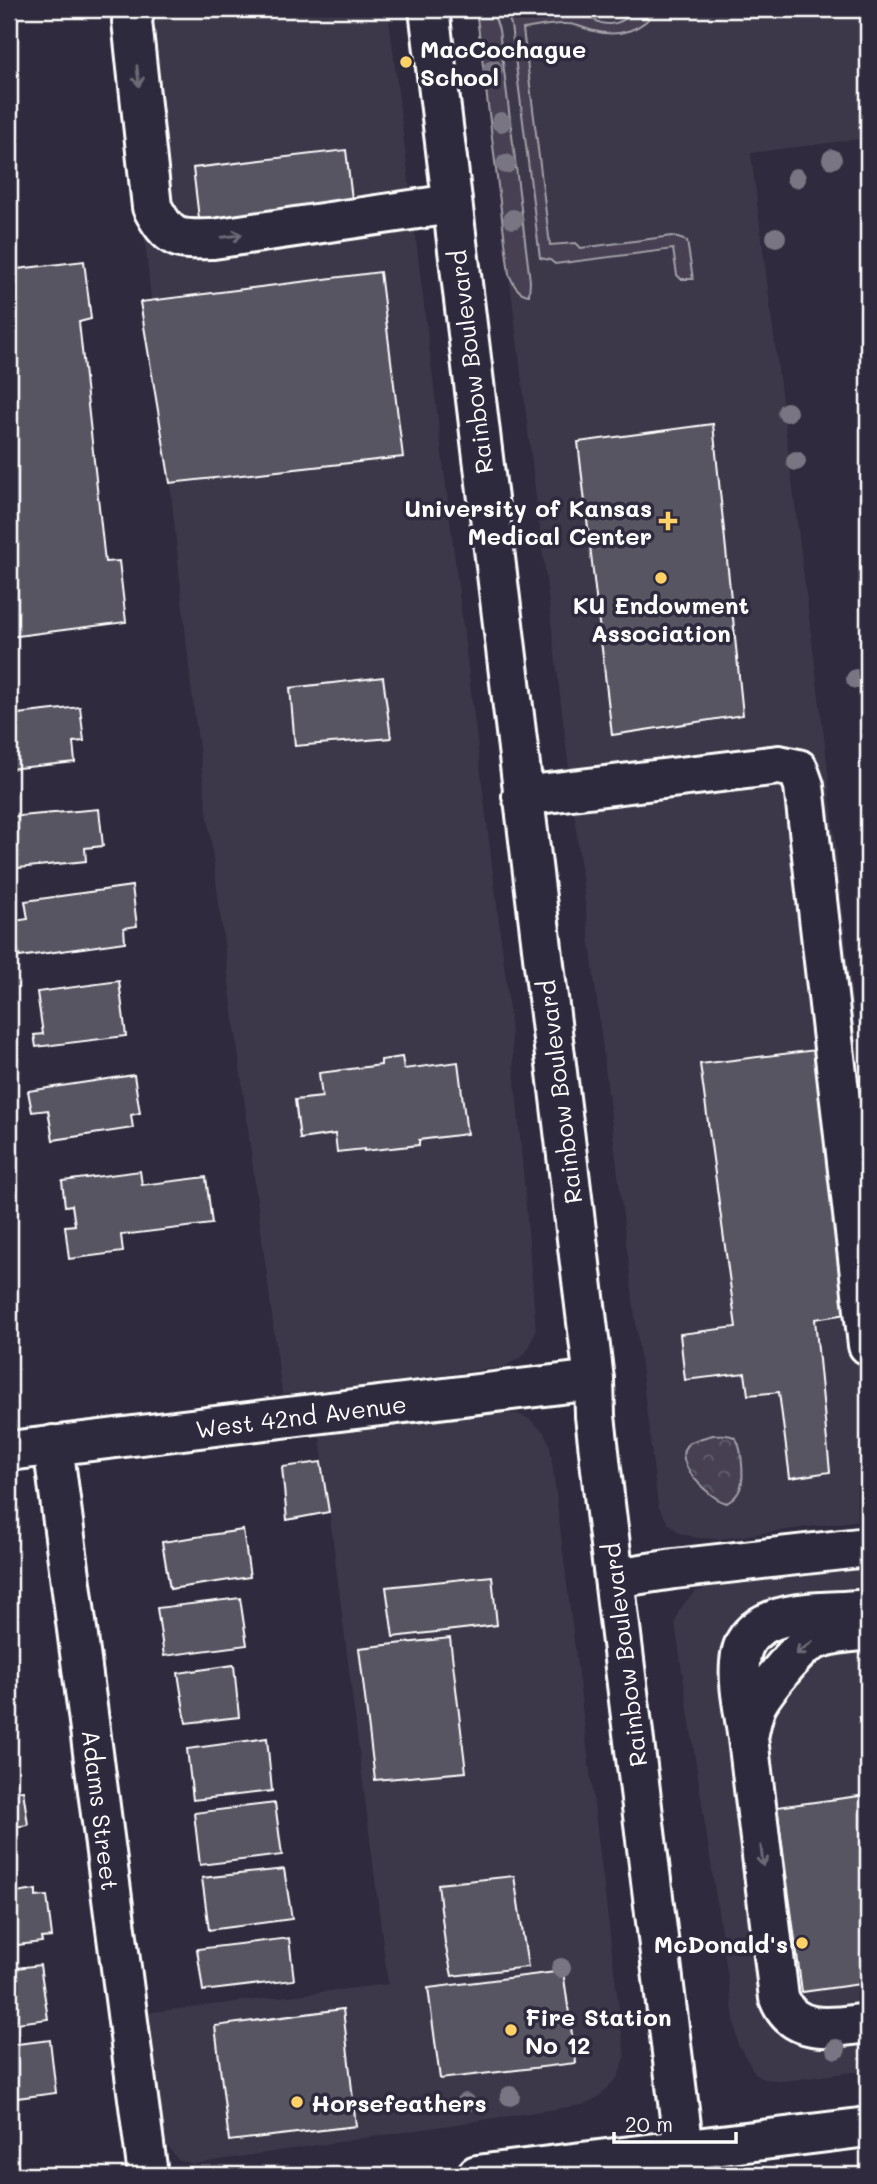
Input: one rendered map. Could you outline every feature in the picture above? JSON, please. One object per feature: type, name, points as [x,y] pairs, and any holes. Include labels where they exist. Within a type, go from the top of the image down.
[{"type":"main road","points":[[135,9],[132,21],[152,207],[163,229],[184,240],[213,239],[452,204]]},
{"type":"main road","name":"Rainbow Boulevard","points":[[429,9],[685,2162]]},
{"type":"main road","points":[[522,796],[779,765],[798,769],[804,786],[867,1332]]},
{"type":"main road","name":"West 42nd Avenue","points":[[9,1451],[594,1380]]},
{"type":"main road","name":"Adams Street","points":[[53,1445],[148,2175]]},
{"type":"main road","points":[[615,1578],[865,1540]]},
{"type":"main road","points":[[868,1611],[780,1617],[764,1623],[755,1629],[741,1649],[739,1676],[779,1998],[797,2022],[809,2026],[825,2028],[868,2023]]},
{"type":"main road","points":[[748,1738],[758,1703],[806,1644],[822,1637],[868,1630]]},
{"type":"main road","points":[[477,2175],[685,2162],[868,2127]]},
{"type":"shaded area","points":[[121,9],[388,9],[507,988],[525,1193],[536,1330],[524,1355],[504,1367],[282,1394],[191,686]]},
{"type":"shaded area","points":[[477,9],[868,9],[868,138],[751,153],[825,745],[868,1144],[868,1519],[720,1539],[697,1538],[679,1533],[668,1523],[658,1506]]},
{"type":"shaded area","points":[[497,1413],[518,1414],[529,1419],[543,1431],[550,1445],[625,2058],[618,2077],[597,2098],[582,2105],[194,2164],[178,2160],[163,2140],[144,2013],[388,1984],[319,1429]]},
{"type":"shaded area","points":[[868,1565],[868,2070],[784,2081],[764,2079],[755,2073],[738,2045],[675,1623],[686,1601],[695,1592],[711,1586]]},
{"type":"green space","points":[[476,9],[492,9],[499,30],[530,281],[529,295],[519,291],[509,274]]},
{"type":"green space","points":[[506,9],[584,9],[596,21],[610,24],[623,20],[635,9],[657,9],[638,27],[621,33],[603,33],[567,24],[523,29],[550,245],[576,243],[581,248],[672,236],[687,241],[693,279],[681,279],[677,275],[673,249],[555,264],[540,258],[511,25]]},
{"type":"green space","points":[[713,1435],[733,1436],[741,1454],[741,1486],[736,1496],[727,1503],[720,1501],[695,1480],[684,1461],[687,1445]]},
{"type":"building","points":[[346,150],[353,208],[200,227],[193,168]]},
{"type":"building","points":[[84,261],[91,319],[79,322],[105,562],[119,561],[126,622],[9,637],[9,270]]},
{"type":"building","points":[[868,271],[868,324],[867,324],[861,272]]},
{"type":"building","points":[[380,272],[403,457],[170,483],[140,302]]},
{"type":"building","name":"KU Endowment Association","points":[[713,424],[743,715],[612,735],[578,442]]},
{"type":"building","points":[[383,677],[391,738],[295,746],[290,688]]},
{"type":"building","points":[[80,707],[84,741],[73,742],[75,762],[9,769],[9,715]]},
{"type":"building","points":[[99,809],[103,846],[85,848],[86,861],[9,869],[9,817]]},
{"type":"building","points":[[132,886],[137,926],[124,928],[125,942],[19,957],[14,921],[28,919],[25,901]]},
{"type":"building","points":[[119,981],[126,1036],[36,1047],[34,1035],[43,1034],[37,992]]},
{"type":"building","points":[[824,1049],[859,1312],[815,1319],[830,1472],[790,1478],[779,1392],[748,1395],[745,1373],[685,1380],[680,1334],[736,1327],[700,1064]]},
{"type":"building","points":[[402,1057],[404,1069],[458,1062],[467,1134],[419,1140],[419,1145],[337,1152],[335,1134],[300,1139],[295,1100],[322,1097],[319,1073],[381,1065],[381,1060]]},
{"type":"building","points":[[134,1075],[140,1113],[131,1115],[133,1128],[53,1140],[48,1110],[32,1112],[28,1091]]},
{"type":"building","points":[[140,1171],[142,1185],[206,1177],[212,1224],[121,1235],[123,1252],[69,1259],[65,1226],[75,1225],[72,1205],[65,1206],[62,1181]]},
{"type":"building","points":[[321,1462],[329,1512],[287,1520],[282,1467]]},
{"type":"building","points":[[243,1530],[250,1577],[170,1589],[162,1542]]},
{"type":"building","points":[[492,1576],[497,1625],[393,1637],[386,1587]]},
{"type":"building","points":[[240,1598],[247,1645],[164,1656],[157,1608]]},
{"type":"building","points":[[450,1638],[466,1772],[375,1780],[359,1648]]},
{"type":"building","points":[[234,1665],[239,1717],[186,1723],[178,1673]]},
{"type":"building","points":[[267,1738],[272,1791],[193,1800],[187,1749]]},
{"type":"building","points":[[23,1790],[28,1825],[14,1827],[17,1846],[9,1847],[9,1791]]},
{"type":"building","points":[[867,1795],[868,1983],[802,1992],[777,1807]]},
{"type":"building","points":[[275,1803],[282,1855],[200,1865],[194,1813]]},
{"type":"building","points":[[284,1869],[292,1919],[209,1930],[202,1878]]},
{"type":"building","points":[[514,1876],[528,1967],[452,1976],[438,1884]]},
{"type":"building","points":[[36,1890],[36,1897],[47,1896],[52,1937],[41,1938],[42,1942],[9,1946],[9,1894]]},
{"type":"building","points":[[289,1938],[294,1980],[203,1991],[197,1949]]},
{"type":"building","points":[[40,1965],[48,2019],[9,2024],[9,1969]]},
{"type":"building","points":[[563,1971],[576,2063],[440,2079],[428,1988]]},
{"type":"building","points":[[343,2009],[356,2126],[229,2141],[215,2026]]},
{"type":"building","points":[[50,2040],[56,2093],[9,2099],[9,2045]]},
{"type":"place","name":"MacCochague School","points":[[406,62]]},
{"type":"place","name":"University of Kansas Medical Center","points":[[668,521]]},
{"type":"place","name":"KU Endowment Association","points":[[661,578]]},
{"type":"place","name":"McDonald's","points":[[802,1943]]},
{"type":"place","name":"Fire Station No 12","points":[[511,2030]]},
{"type":"place","name":"Horsefeathers","points":[[297,2102]]}]
